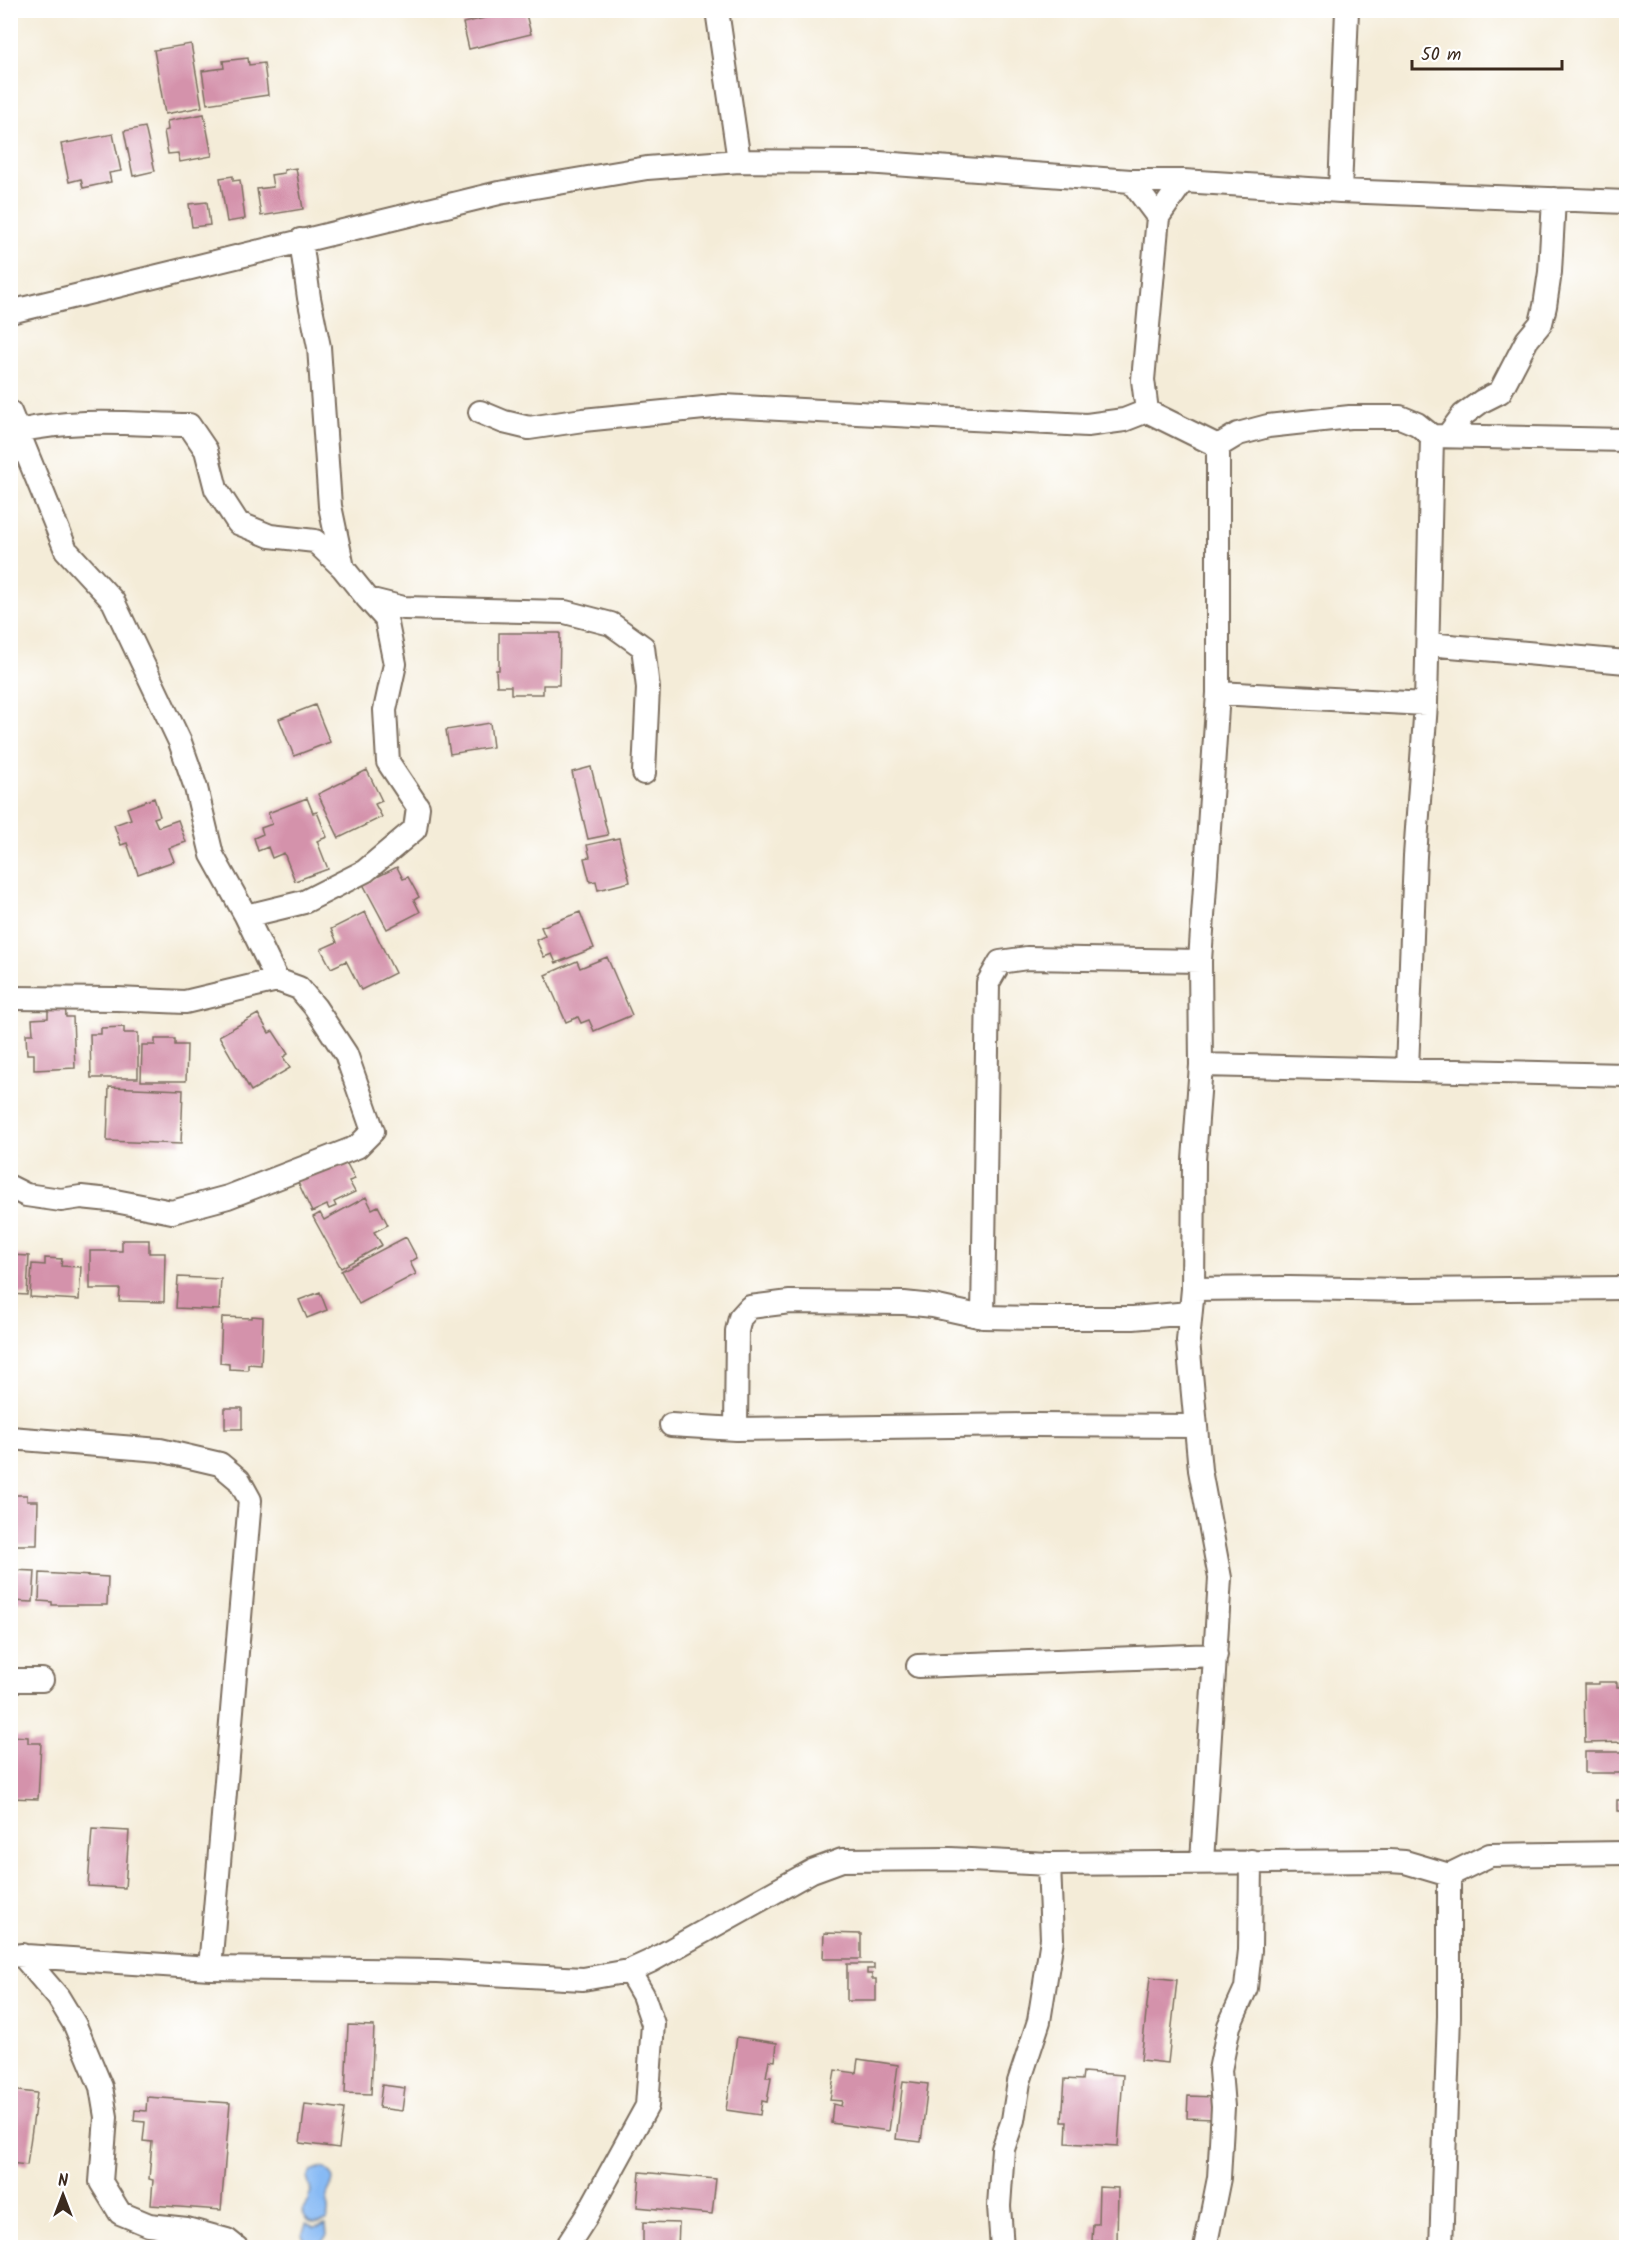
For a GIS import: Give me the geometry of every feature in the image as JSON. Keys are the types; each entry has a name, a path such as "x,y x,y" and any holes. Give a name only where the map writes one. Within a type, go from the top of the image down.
{"street":[{"path":"717,10 739,161"},
{"path":"1341,190 1347,10"},
{"path":"10,312 500,193 647,168 739,161 866,162 1131,181 1183,181 1626,202"},
{"path":"1131,181 1158,217"},
{"path":"1147,411 1143,380 1158,217 1183,181"},
{"path":"1407,1070 1415,856 1426,704 1440,436 1462,415 1500,392 1527,340 1541,323 1550,272 1554,199"},
{"path":"301,240 319,347 330,506 343,568"},
{"path":"480,412 504,422 529,428 583,420 724,406 1087,425 1124,420 1147,411 1218,446"},
{"path":"1218,446 1238,434 1268,426 1350,417 1400,417 1440,436 1626,440"},
{"path":"246,916 304,902 365,871 415,829 418,807 388,762 385,710 395,664 386,619 343,568 315,541 270,536 238,523 216,489 206,450 189,425 86,422 46,425 15,422 66,550 113,601 180,742 196,788 212,855 246,916 277,980"},
{"path":"1202,1862 1220,1578 1194,1426 1188,1341 1193,1289 1194,1160 1201,1065 1200,960 1218,693 1218,446"},
{"path":"368,599 404,608 565,612 611,624 643,647 648,688 644,773"},
{"path":"1428,644 1626,662"},
{"path":"1218,693 1426,704"},
{"path":"983,1317 988,983 1000,962 1027,957 1200,960"},
{"path":"10,998 185,1002 277,980 299,988 315,1007 346,1054 373,1131 357,1147 228,1197 172,1212 110,1200 81,1197 61,1200 26,1195 10,1187"},
{"path":"1201,1065 1626,1075"},
{"path":"1193,1289 1626,1288"},
{"path":"736,1429 737,1331 740,1318 750,1307 790,1302 904,1303 933,1305 983,1317 1103,1318 1189,1313"},
{"path":"671,1425 736,1429 1034,1425 1194,1426"},
{"path":"10,1438 160,1450 220,1464 239,1480 250,1500 210,1968"},
{"path":"918,1666 1216,1655"},
{"path":"10,1680 42,1680"},
{"path":"16,1955 210,1968 415,1971 583,1979 629,1971 812,1871 842,1860 950,1859 1049,1864 1389,1861 1449,1875 1490,1854 1626,1852"},
{"path":"1205,2247 1219,2178 1223,2107 1220,2070 1229,2026 1246,1988 1249,1960 1251,1862"},
{"path":"1002,2247 999,2206 1003,2149 1012,2120 1019,2082 1039,2021 1052,1939 1049,1864"},
{"path":"1441,2247 1449,2016 1449,1875"},
{"path":"16,1955 58,1998 75,2025 101,2087 106,2117 100,2182 120,2213 149,2225 187,2229 226,2240 237,2247"},
{"path":"566,2247 586,2217 647,2106 653,2024 643,1995 629,1971"}],"water":[{"path":"319,2168 326,2169 332,2174 333,2182 327,2196 326,2221 311,2223 302,2211 309,2201 311,2191 307,2178 311,2171"},
{"path":"306,2224 314,2228 326,2225 327,2235 320,2244 309,2243 305,2240 302,2235"}],"building":[{"path":"482,10 503,10 503,11 484,16"},
{"path":"525,10 531,34 469,49 463,23"},
{"path":"191,44 202,107 165,114 154,50"},
{"path":"248,58 249,65 264,63 268,95 207,104 202,71 224,68 223,61"},
{"path":"204,114 212,156 180,162 178,153 168,154 164,131 168,130 167,121"},
{"path":"145,127 155,171 133,176 124,131"},
{"path":"113,134 121,171 109,173 111,182 83,188 81,179 69,182 61,144"},
{"path":"296,168 303,209 261,216 257,189 273,187 271,175"},
{"path":"233,176 233,181 240,180 245,219 227,222 220,178"},
{"path":"207,202 210,225 192,227 189,204"},
{"path":"499,633 560,633 559,685 543,685 543,694 511,694 511,686 497,686"},
{"path":"315,705 330,742 294,756 279,719"},
{"path":"490,723 493,747 450,754 446,730"},
{"path":"591,767 608,835 588,839 572,772"},
{"path":"367,770 382,801 375,804 382,817 339,838 318,794"},
{"path":"154,798 160,816 154,818 158,827 178,820 186,842 169,848 174,861 138,874 127,843 121,845 114,825 131,819 127,808"},
{"path":"307,798 313,813 317,812 327,837 317,841 328,869 295,881 284,853 272,858 268,847 258,851 254,838 263,834 261,828 272,824 268,813"},
{"path":"619,838 630,882 598,890 596,881 590,882 584,858 590,857 587,845"},
{"path":"397,867 403,879 408,877 419,897 414,900 420,912 387,929 363,884"},
{"path":"365,912 395,973 361,990 346,961 331,968 321,949 337,942 331,929"},
{"path":"580,912 594,948 556,963 552,954 544,957 536,940 545,936 541,927"},
{"path":"607,957 632,1015 594,1031 589,1020 581,1023 578,1017 566,1022 545,975 577,961 580,968"},
{"path":"65,1003 66,1017 73,1017 75,1068 34,1070 34,1054 27,1054 26,1034 33,1034 32,1019 48,1018 48,1004"},
{"path":"258,1014 269,1033 273,1031 288,1054 283,1057 290,1068 251,1091 219,1036"},
{"path":"124,1027 124,1033 138,1033 138,1078 91,1078 90,1034 101,1034 101,1028"},
{"path":"155,1039 175,1039 175,1045 187,1045 186,1081 141,1081 142,1045 155,1045"},
{"path":"109,1087 183,1090 181,1144 107,1141"},
{"path":"346,1162 355,1179 349,1181 355,1192 334,1202 336,1206 329,1209 327,1205 312,1212 296,1178"},
{"path":"366,1197 372,1209 378,1206 388,1225 374,1232 382,1245 341,1268 313,1217 320,1213 324,1220"},
{"path":"406,1237 417,1258 410,1262 416,1274 359,1304 341,1271"},
{"path":"122,1240 149,1240 149,1253 165,1253 164,1302 119,1301 120,1289 90,1289 90,1251 122,1251"},
{"path":"10,1255 29,1256 27,1295 10,1294"},
{"path":"45,1258 62,1259 61,1266 81,1267 79,1300 30,1297 32,1264 45,1265"},
{"path":"178,1277 221,1279 219,1310 176,1308"},
{"path":"320,1292 327,1310 307,1318 299,1300"},
{"path":"252,1316 263,1317 261,1365 248,1364 248,1370 229,1369 229,1364 220,1363 222,1317 252,1318"},
{"path":"225,1408 242,1408 242,1429 225,1429"},
{"path":"10,1495 27,1495 27,1501 38,1501 37,1545 15,1545 15,1562 10,1562"},
{"path":"10,1570 35,1571 33,1602 10,1601"},
{"path":"40,1573 108,1577 107,1605 52,1605 52,1602 39,1601"},
{"path":"1598,1682 1617,1682 1617,1687 1620,1687 1620,1682 1626,1682 1626,1742 1585,1743 1584,1684 1598,1684"},
{"path":"10,1736 28,1737 28,1743 41,1743 38,1799 10,1798"},
{"path":"1585,1752 1626,1752 1626,1819 1623,1819 1623,1811 1617,1811 1617,1800 1623,1800 1623,1773 1585,1773"},
{"path":"92,1829 129,1831 125,1888 88,1886"},
{"path":"824,1933 861,1934 861,1959 823,1959"},
{"path":"847,1964 874,1964 874,1969 867,1969 867,1974 872,1974 872,1979 876,1979 876,2001 847,2001"},
{"path":"1150,1977 1177,1980 1168,2063 1141,2060"},
{"path":"348,2025 374,2026 371,2094 345,2093"},
{"path":"737,2037 777,2043 775,2061 769,2060 766,2077 771,2077 767,2102 762,2101 760,2115 726,2110"},
{"path":"858,2059 898,2065 889,2131 831,2123 833,2104 841,2106 842,2101 830,2100 835,2070 856,2073"},
{"path":"1083,2072 1123,2075 1118,2146 1066,2143 1067,2122 1062,2122 1065,2079 1082,2080"},
{"path":"903,2081 928,2084 921,2142 896,2139"},
{"path":"382,2085 405,2088 402,2111 379,2108"},
{"path":"10,2090 37,2093 27,2165 10,2163"},
{"path":"1188,2096 1215,2097 1214,2119 1187,2118"},
{"path":"147,2097 230,2103 221,2210 151,2205 153,2180 149,2179 152,2142 143,2141 145,2122 134,2121 135,2110 146,2111"},
{"path":"305,2104 344,2109 339,2148 300,2143"},
{"path":"640,2172 716,2179 712,2214 637,2207"},
{"path":"1099,2187 1118,2188 1117,2242 1092,2241 1093,2224 1098,2224"},
{"path":"643,2222 679,2223 678,2248 643,2248"},
{"path":"100,2243 127,2245 127,2248 100,2248"}]}
